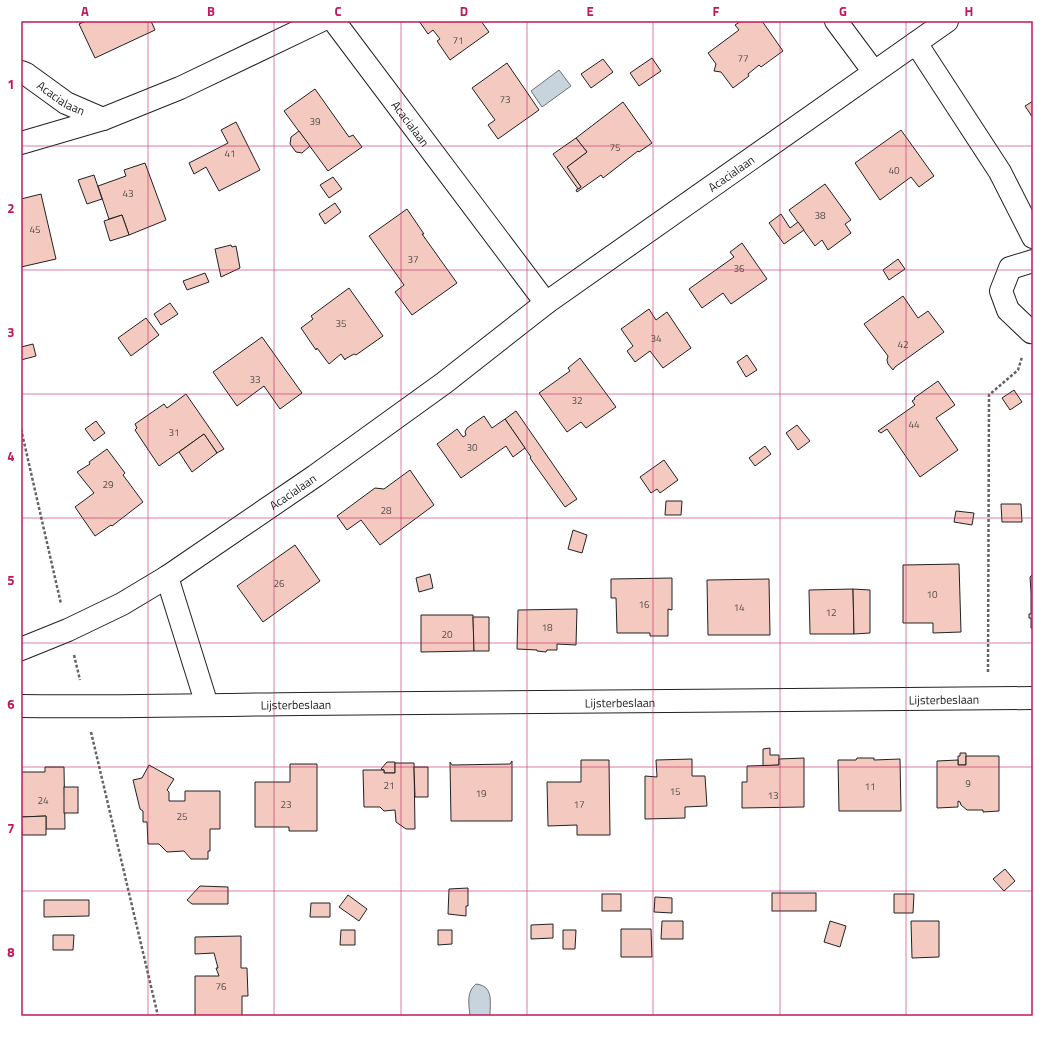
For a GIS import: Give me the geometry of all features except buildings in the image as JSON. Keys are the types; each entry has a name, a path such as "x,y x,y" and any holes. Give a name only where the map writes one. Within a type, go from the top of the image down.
{"street":[{"name":"Acacialaan","path":"21,143 103,119 180,88 320,21"},
{"name":"Acacialaan","path":"334,21 546,303"},
{"path":"836,21 874,72"},
{"name":"Acacialaan","path":"21,649 68,630 122,604 167,577 315,476 444,383 546,303 947,21"},
{"path":"916,43 1000,172 1033,237"},
{"name":"Acacialaan","path":"21,72 66,103 103,119"},
{"path":"1032,332 1008,310 1001,291 1010,268 1033,261"},
{"path":"167,577 207,705"},
{"name":"Lijsterbeslaan","path":"21,706 86,707 602,703 1033,698"}],"path":[{"path":"988,699 989,395 1018,370 1032,332"}],"shaded area":[{"path":"559,70 571,86 542,107 531,91"},
{"path":"476,984 482,985 488,991 490,996 490,1016 470,1016 469,995"}]}
